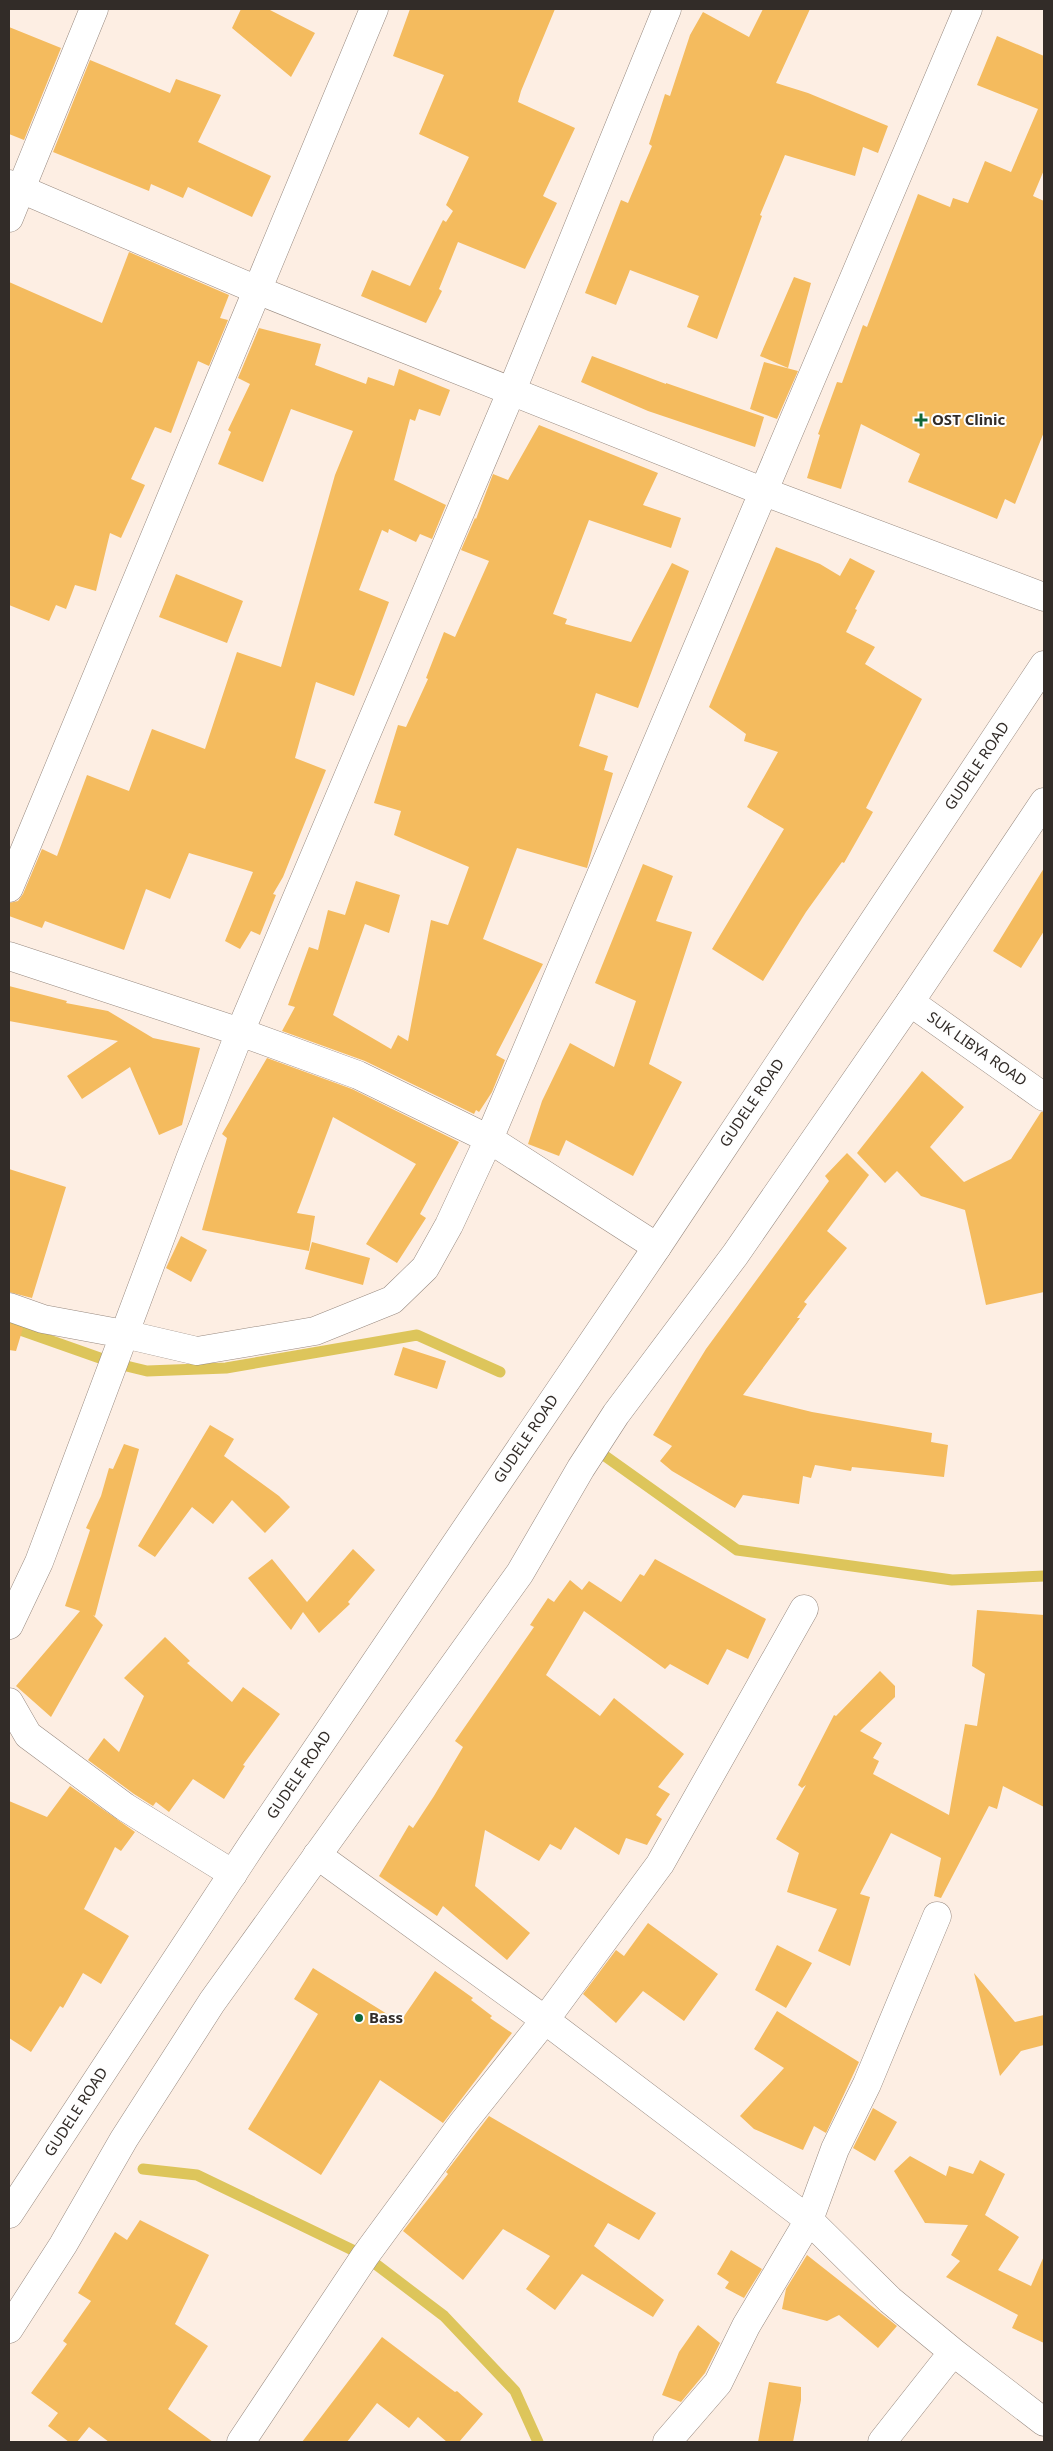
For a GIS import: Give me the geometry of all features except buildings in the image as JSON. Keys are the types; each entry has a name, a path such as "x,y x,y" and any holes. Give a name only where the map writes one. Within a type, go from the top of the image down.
{"main road":[{"path":"9,218 15,187 94,9"},
{"path":"9,888 374,9"},
{"path":"9,1625 39,1562 240,1032 512,390 667,9"},
{"path":"9,1307 43,1319 124,1334 197,1351 315,1331 392,1300 425,1268 449,1225 489,1139 762,491 968,9"},
{"path":"15,187 257,290 762,491 1044,597"},
{"name":"GUDELE ROAD","path":"9,2214 233,1874 657,1247 1044,665"},
{"path":"9,2329 64,2245 124,2140 212,2002 520,1573 552,1521 581,1468 616,1414 735,1256 910,1002 1044,802"},
{"path":"9,956 240,1032 358,1075 489,1139 657,1247"},
{"name":"SUK LIBYA ROAD","path":"910,1002 1044,1097"},
{"path":"241,2442 365,2256 462,2124 545,2020 660,1864 804,1609"},
{"path":"9,1702 28,1735 125,1807 233,1874"},
{"path":"317,1855 545,2020 809,2220 890,2300 953,2352 1044,2422"},
{"path":"667,2442 718,2383 746,2326 809,2220 835,2149 867,2084 937,1916"},
{"path":"882,2442 953,2352"}],"waterway":[{"path":"9,1326 114,1363 147,1371 226,1368 417,1335 500,1372"},
{"path":"598,1451 737,1550 952,1580 1044,1576"},
{"path":"143,2169 197,2175 365,2256 444,2316 515,2391 538,2442"}],"place":[{"name":"OST Clinic","path":"921,420"},
{"name":"Bass","path":"359,2018"}]}
